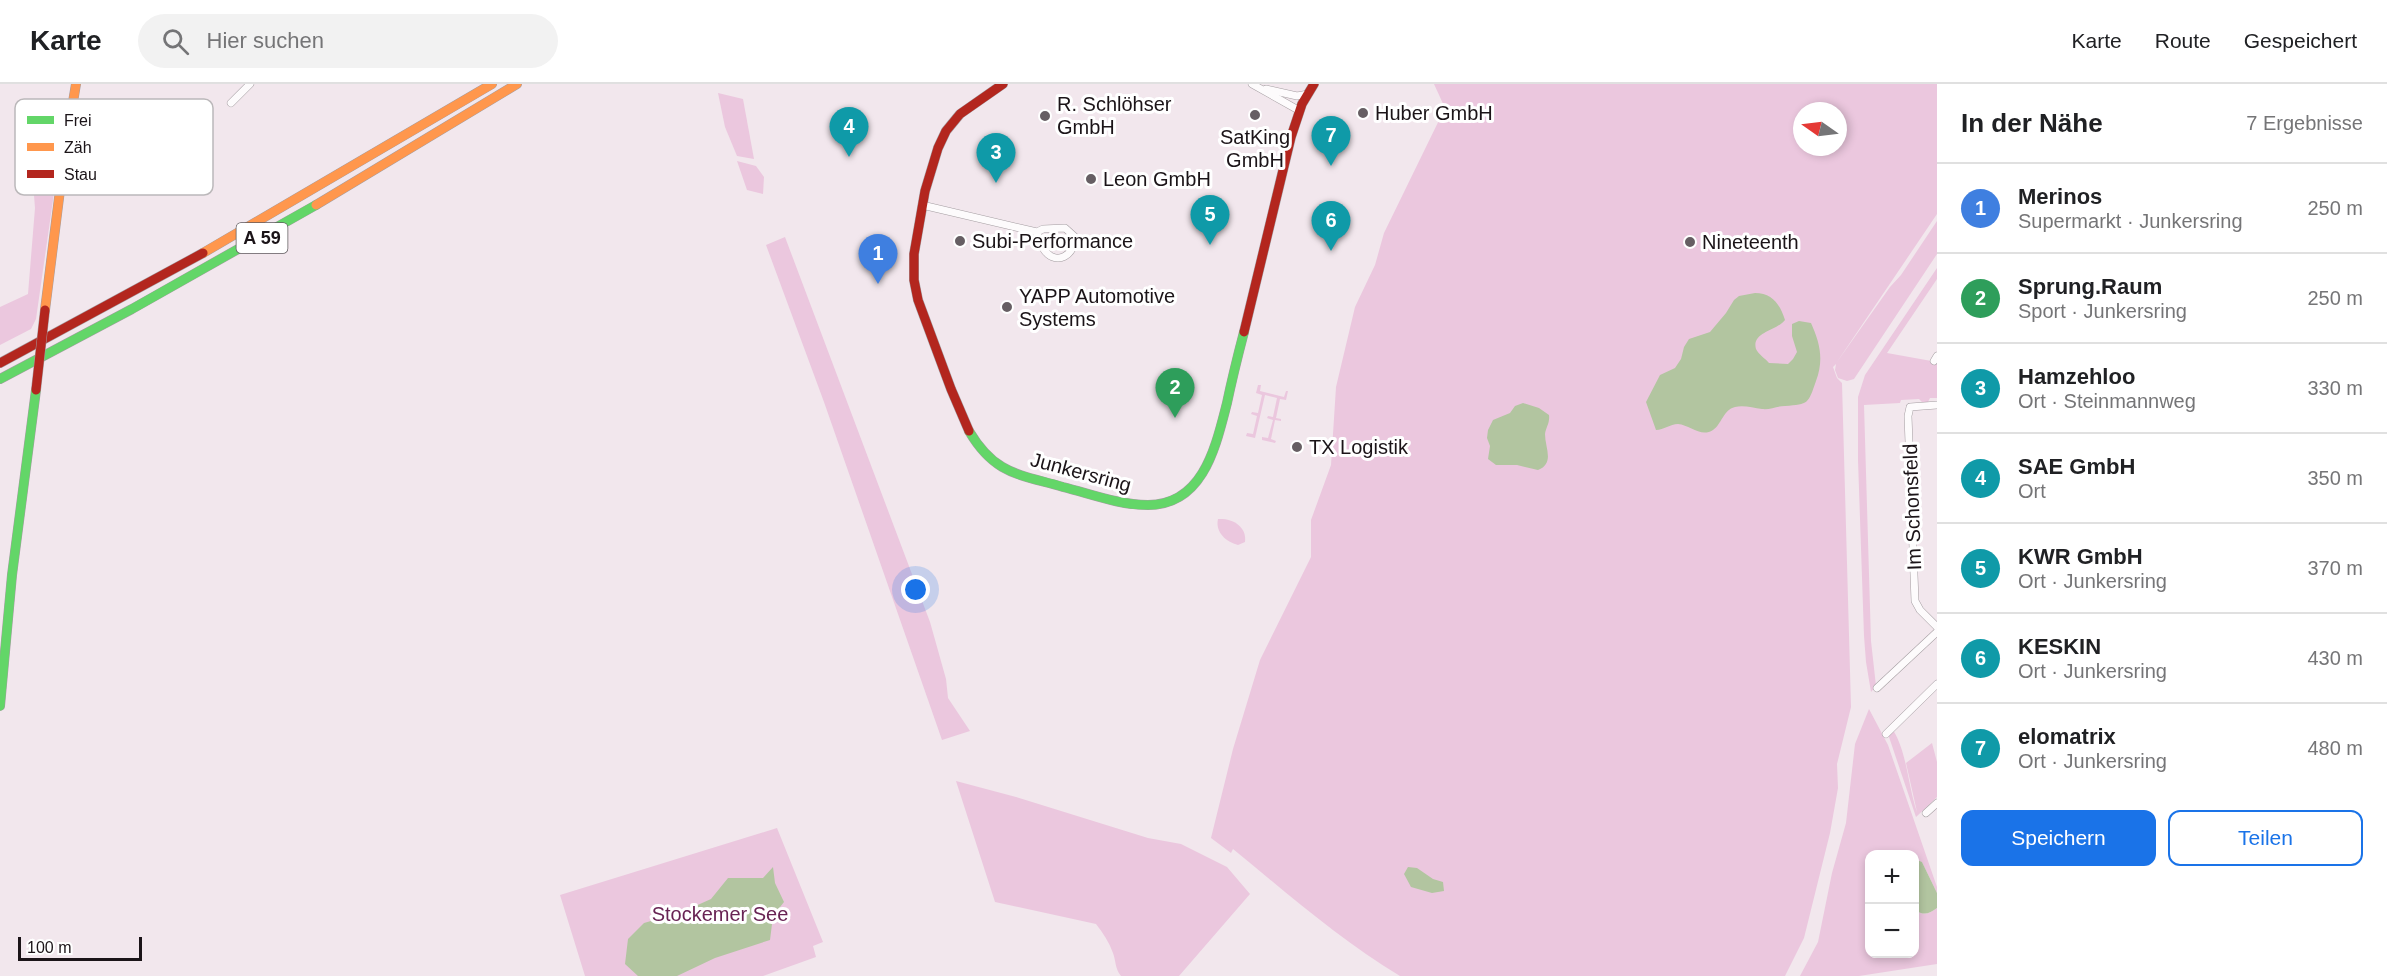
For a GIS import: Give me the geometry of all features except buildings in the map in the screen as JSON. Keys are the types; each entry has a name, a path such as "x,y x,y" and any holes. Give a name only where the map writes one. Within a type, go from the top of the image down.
{"main road":[{"path":"74,99 76,84"},
{"name":"A 59","path":"0,363 242,232 492,84"},
{"name":"A 59","path":"0,379 134,310 252,243 375,172 517,84"},
{"name":"Junkersring","path":"1004,84 966,110 950,126 937,150 922,205 913,270 915,291 972,437 988,459 1011,472 1088,494 1124,503 1158,505 1192,489 1204,473 1215,450 1286,157 1300,111 1314,84"},
{"path":"0,706 12,576 59,195"}],"street":[{"path":"231,103 249,84"},
{"path":"1252,84 1300,111"},
{"path":"1260,88 1297,96 1308,94"},
{"path":"922,205 1037,232 1043,229 1065,228 1075,237 1075,245 1068,255 1062,258 1055,257 1045,251 1037,232"},
{"name":"Im Schonsfeld","path":"1877,688 1937,629 1915,601 1908,416 1910,407 1937,405"},
{"path":"1886,734 1937,684"},
{"path":"1926,813 1937,803"}],"green space":[{"path":"1434,84 1937,84 1937,214 1837,362 1901,275 1937,221 1937,254 1854,379 1847,381 1838,378 1835,370 1836,364 1833,367 1837,378 1842,383 1851,707 1837,764 1838,788 1830,833 1804,938 1785,976 1400,976 1335,932 1233,849 1231,853 1211,838 1233,749 1260,660 1311,557 1311,520 1331,465 1336,387 1355,307 1375,265 1384,233 1445,108"},
{"path":"718,93 743,99 754,159 737,156 725,127"},
{"path":"737,161 756,166 764,177 763,194 747,190"},
{"path":"34,195 54,195 36,319 31,329 0,345 0,307 28,294 35,208"},
{"path":"785,237 930,622 946,679 948,698 970,731 942,740 824,402 766,245"},
{"path":"1937,268 1937,279 1887,353 1937,362 1937,398 1930,398 1928,402 1922,402 1919,399 1901,400 1900,403 1864,405 1871,641 1876,686 1871,692 1864,636 1858,397 1865,375"},
{"path":"1258,385 1261,385 1260,391 1284,397 1288,391 1286,400 1280,399 1276,418 1281,421 1275,420 1271,439 1276,441 1275,443 1262,440 1262,437 1268,438 1273,420 1267,418 1268,416 1273,417 1277,398 1265,395 1255,438 1246,436 1247,433 1253,434 1257,416 1251,414 1252,412 1258,413 1262,395 1256,393"},
{"path":"1218,519 1238,524 1244,532 1245,542 1238,545 1229,542 1218,528"},
{"path":"1869,709 1888,745 1937,887 1937,893 1922,862 1919,862 1919,850 1865,850 1865,958 1919,958 1919,912 1926,914 1937,908 1937,964 1859,976 1800,976 1818,942 1832,873 1846,823 1855,744"},
{"path":"1893,730 1901,748 1917,812 1906,763 1932,743 1937,762 1937,797 1916,817 1888,734"},
{"path":"956,781 1148,838 1181,844 1227,867 1250,894 1179,976 1121,976 1110,945 1096,924 995,902"},
{"name":"Stockemer See","path":"777,828 823,942 813,946 816,957 763,976 585,976 560,895"}],"shaded area":[{"path":"1755,293 1771,297 1781,309 1785,320 1757,339 1757,351 1769,363 1788,364 1797,352 1792,336 1792,324 1799,321 1811,323 1819,345 1820,366 1807,401 1768,409 1735,407 1728,411 1713,430 1704,433 1678,424 1656,430 1646,402 1660,375 1675,368 1689,339 1710,332 1734,300 1739,296"},
{"path":"1523,403 1539,408 1549,415 1545,434 1548,459 1538,470 1517,465 1496,465 1488,459 1490,446 1487,438 1488,430 1493,420 1510,413 1515,406"},
{"path":"1919,861 1922,862 1937,893 1937,908 1926,914 1919,912"},
{"name":"Stockemer See","path":"773,867 775,883 784,902 773,916 770,940 715,958 677,976 638,976 625,964 628,939 644,923 682,912 711,899 728,878 763,878"},
{"path":"1408,867 1417,868 1433,879 1443,882 1444,891 1432,893 1411,887 1404,874"}],"traffic: fast":[{"path":"0,379 132,309 316,205"},
{"path":"969,431 988,456 1009,471 1105,499 1148,505 1167,502 1182,495 1195,484 1212,454 1244,332"},
{"path":"0,706 12,575 36,390"}],"traffic: slow":[{"path":"74,99 76,84"},
{"path":"203,253 492,84"},
{"path":"316,205 517,84"},
{"path":"45,310 59,195"}],"traffic: jam":[{"path":"969,431 918,300 914,280 914,254 925,191 938,148 946,131 960,114 1003,84"},
{"path":"1244,332 1291,137 1302,104 1314,84"},
{"path":"0,363 203,253"},
{"path":"36,390 45,310"}],"place":[{"name":"Huber GmbH","path":"1363,113"},
{"name":"SatKing GmbH","path":"1255,115"},
{"name":"R. Schlöhser GmbH","path":"1045,116"},
{"name":"SAE GmbH","path":"849,157"},
{"name":"elomatrix","path":"1331,166"},
{"name":"Leon GmbH","path":"1091,179"},
{"name":"Hamzehloo","path":"996,183"},
{"name":"Subi-Performance","path":"960,241"},
{"name":"Nineteenth","path":"1690,242"},
{"name":"KWR GmbH","path":"1210,245"},
{"name":"KESKIN","path":"1331,251"},
{"name":"Merinos","path":"878,284"},
{"name":"YAPP Automotive Systems","path":"1007,307"},
{"name":"Sprung.Raum","path":"1175,418"},
{"name":"TX Logistik","path":"1297,447"}]}
